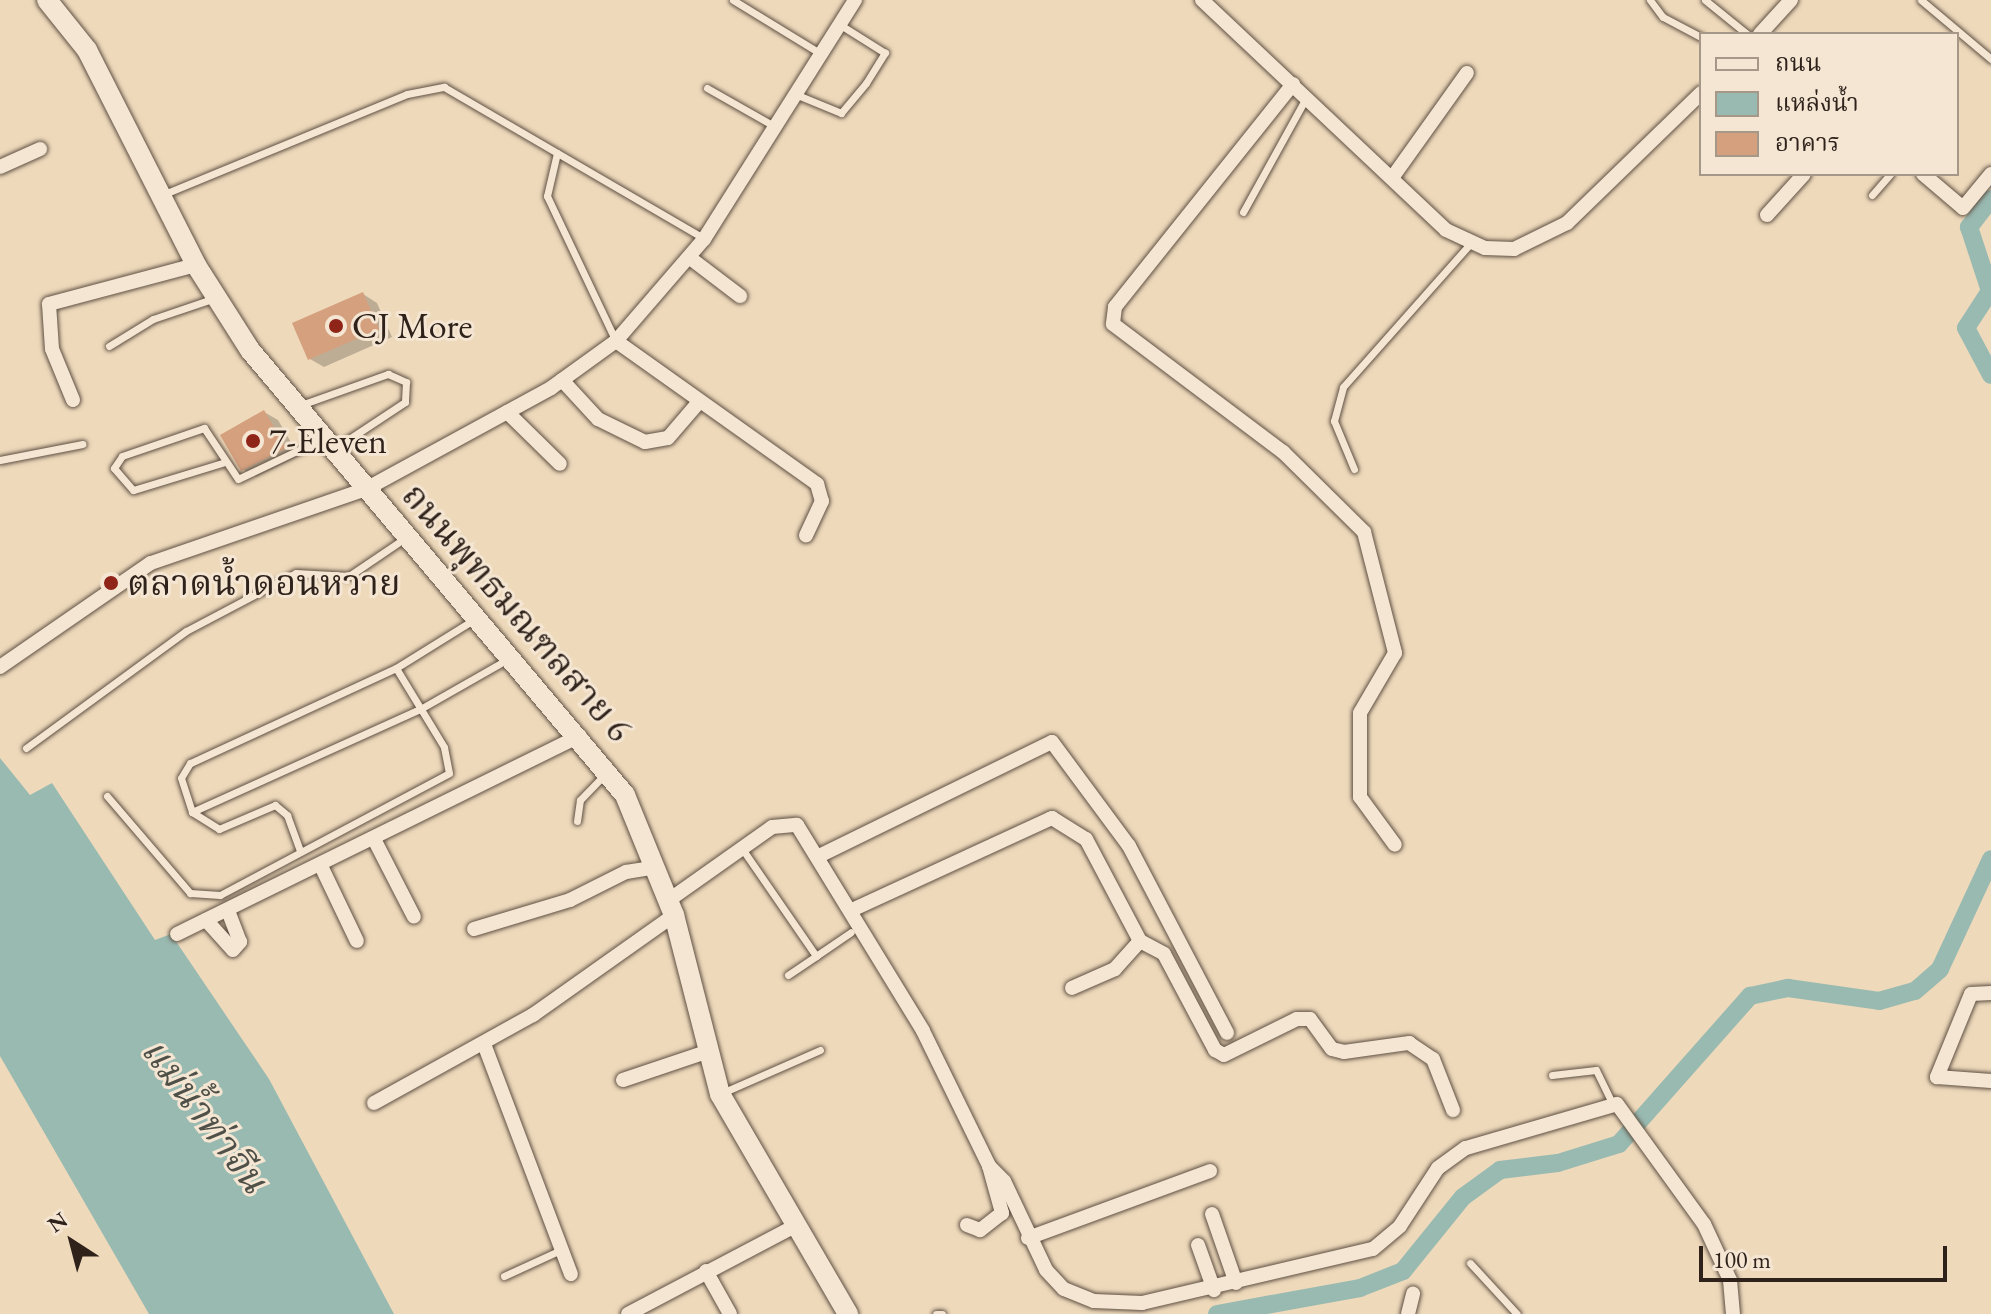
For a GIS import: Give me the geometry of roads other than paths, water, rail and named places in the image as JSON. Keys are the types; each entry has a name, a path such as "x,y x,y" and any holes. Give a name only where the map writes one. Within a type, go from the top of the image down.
{"main road":[{"name":"ถนนพุทธมณฑลสาย 6","path":"47,0 87,50 159,195 215,297 296,406 608,771 657,867 672,907 706,1052 720,1094 848,1314"}],"street":[{"path":"0,667 151,563 366,489 562,380 616,341 704,239 855,0"},
{"path":"1202,0 1392,178 1469,245 1514,249 1567,223 1699,95"},
{"path":"1765,32 1791,0"},
{"path":"1392,178 1467,73"},
{"path":"1293,84 1115,307 1113,324 1283,452 1364,532 1395,653 1360,713 1360,797 1395,845"},
{"path":"0,167 40,149"},
{"path":"1925,176 1963,208 1991,174"},
{"path":"1767,215 1802,176"},
{"path":"690,258 740,296"},
{"path":"73,400 52,349 49,304 196,265"},
{"path":"616,341 698,403 817,484 822,501 806,536"},
{"path":"562,380 598,419 645,442 668,438 698,403"},
{"path":"507,412 560,464"},
{"path":"177,934 375,841 580,736"},
{"path":"821,855 1052,742 1129,846 1227,1033"},
{"path":"854,909 1052,818 1086,839 1140,941 1164,954 1215,1050 1224,1055 1297,1019 1310,1019 1332,1049 1344,1052 1409,1043 1433,1059 1453,1110"},
{"path":"374,1103 484,1044 786,821 821,855 854,909 989,1166 1002,1213 980,1230 967,1225"},
{"path":"375,841 414,917"},
{"path":"321,866 357,941"},
{"path":"474,929 570,900 626,872 657,867"},
{"path":"206,920 233,950 240,942 228,910"},
{"path":"1072,988 1115,969 1140,941"},
{"path":"1991,993 1971,994 1937,1077 1991,1081"},
{"path":"484,1044 571,1274"},
{"path":"623,1080 706,1052"},
{"path":"989,1166 1004,1181 1028,1238 1064,1289 1094,1301 1142,1303 1214,1290 1373,1249 1400,1226 1438,1168 1466,1148 1613,1105 1628,1112 1721,1257 1733,1314"},
{"path":"1028,1238 1210,1171"},
{"path":"1212,1214 1236,1283"},
{"path":"628,1314 795,1226"},
{"path":"1198,1245 1214,1290"},
{"path":"706,1271 730,1314"},
{"path":"1408,1314 1413,1294"}],"lane":[{"path":"733,0 821,54"},
{"path":"1650,0 1663,17 1699,36"},
{"path":"1705,0 1745,32"},
{"path":"1921,0 1991,59"},
{"path":"795,94 841,113 866,83 885,53 839,24"},
{"path":"159,195 427,88 455,92 704,239"},
{"path":"707,88 775,126"},
{"path":"1243,212 1307,97"},
{"path":"557,153 547,196 616,341"},
{"path":"1872,195 1888,176"},
{"path":"1354,469 1334,421 1343,387 1469,245"},
{"path":"109,346 153,319 215,297"},
{"path":"222,463 133,490 114,468 122,456 204,428 229,475 247,478 328,444 405,402 406,382 388,374 296,406"},
{"path":"0,460 82,444"},
{"path":"26,748 186,631 296,573 349,576 407,536"},
{"path":"300,850 275,805 219,829 192,812 181,778 190,763 396,668 477,617"},
{"path":"192,812 422,708 511,657"},
{"path":"107,796 202,898 449,773 444,747 396,668"},
{"path":"577,821 580,800 608,771"},
{"path":"743,850 816,956"},
{"path":"788,975 851,932"},
{"path":"720,1094 820,1050"},
{"path":"1552,1075 1596,1070 1613,1105"},
{"path":"504,1276 563,1249"},
{"path":"1470,1263 1517,1314"},
{"path":"936,1314 942,1314"}],"water":[{"name":"แม่น้ำท่าจีน","path":"0,758 30,795 52,783 155,940 171,934 269,1079 394,1314 149,1314 0,1056"}],"waterway":[{"path":"1991,199 1969,227 1990,291 1966,328 1991,375"},
{"path":"1217,1314 1360,1288 1403,1271 1463,1197 1500,1170 1558,1163 1619,1144 1750,996 1788,988 1879,1001 1915,991 1940,969 1991,859"}],"place":[{"name":"CJ More","path":"336,326"},
{"name":"7-Eleven","path":"253,441"},
{"name":"ตลาดน้ำดอนหวาย","path":"111,583"}]}
